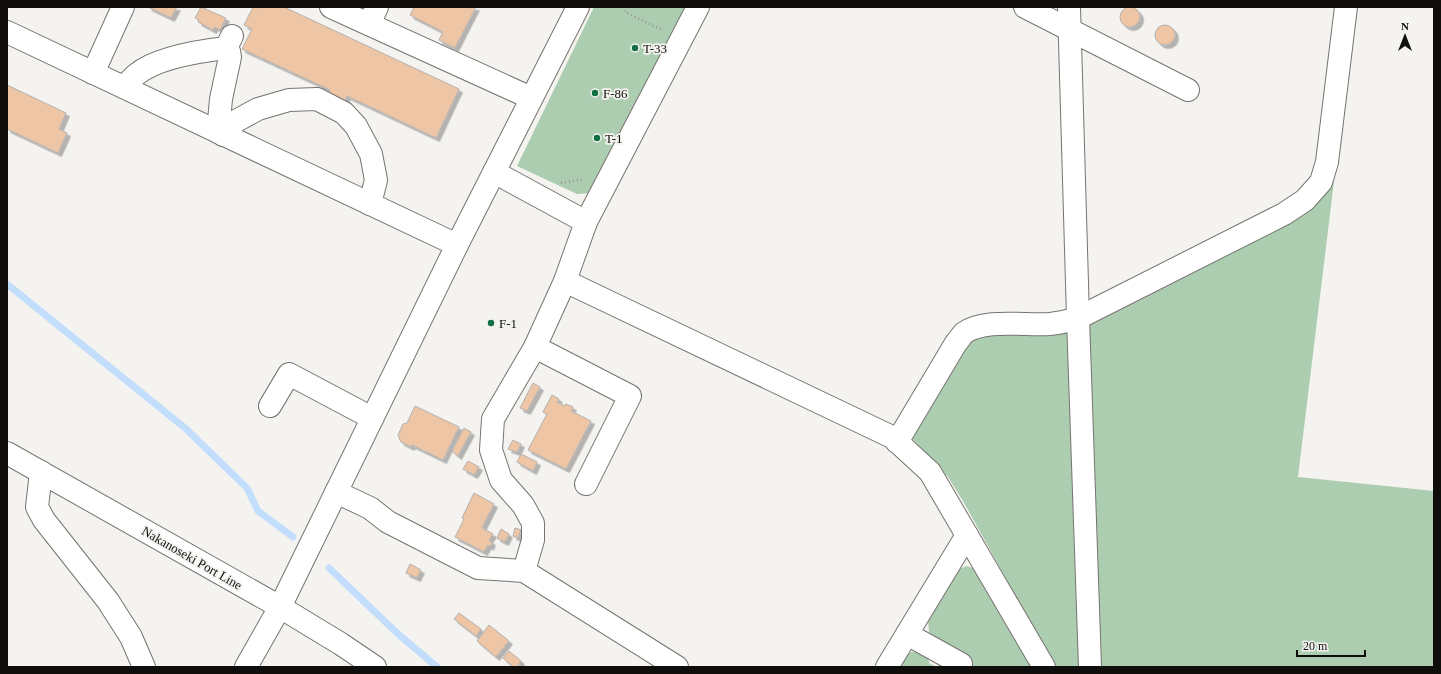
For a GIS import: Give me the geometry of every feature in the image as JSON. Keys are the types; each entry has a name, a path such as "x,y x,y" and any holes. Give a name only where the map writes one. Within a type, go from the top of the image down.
{"main road":[{"path":"93,73 123,7"},
{"path":"331,7 373,16 531,98"},
{"path":"246,667 280,607 457,245 578,7"},
{"path":"524,571 533,540 533,523 523,505 501,480 491,450 493,419 535,347 565,281 586,222 698,7"},
{"path":"1025,7 1188,90"},
{"path":"1069,7 1090,667"},
{"path":"897,442 956,343 964,334 978,327 992,324 1051,324 1067,322 1078,318 1284,214 1305,200 1321,182 1327,162 1346,7"},
{"path":"7,32 457,245"},
{"path":"124,87 136,74 147,68 229,42 230,57 221,99 221,133"},
{"path":"221,133 236,121 258,110 289,100 317,99 344,113 356,126 371,154 376,180 370,204"},
{"path":"494,172 586,222"},
{"path":"565,281 892,437 930,472 1044,667"},
{"path":"535,347 630,396 586,484"},
{"path":"280,398 289,374 372,418"},
{"name":"Nakanoseki Port Line","path":"7,453 280,607 341,644 375,667"},
{"path":"41,472 38,507 44,520 108,601 131,637 144,667"},
{"path":"336,492 370,508 395,526 478,568 524,571 677,667"},
{"path":"887,667 967,535"},
{"path":"907,634 961,664"}],"path":[{"path":"627,7 625,12 665,32"},
{"path":"555,184 584,178"}],"green space":[{"path":"594,7 693,7 591,193 577,194 517,166"},
{"path":"1336,165 1298,477 1434,491 1434,667 1098,667 1084,325 1203,265"},
{"path":"1075,325 1087,667 1055,667 963,501 948,477 909,435 963,347 975,336"},
{"path":"967,566 975,569 1033,667 963,667 929,632 928,621 930,615 956,570"},
{"path":"911,652 920,652 928,657 929,663 936,667 898,667 902,659"}],"building":[{"path":"148,7 177,7 171,18"},
{"path":"201,7 226,18 220,30 215,27 213,30 198,22 199,20 195,18"},
{"path":"253,7 284,7 459,89 436,138 347,96 338,115 321,108 330,90 242,49 252,29 244,25"},
{"path":"414,7 476,7 455,48 439,40 443,32 410,15"},
{"path":"1126,7 1134,7 1140,13 1140,21 1134,27 1126,27 1120,21 1120,13"},
{"path":"1161,25 1169,25 1175,31 1175,39 1169,45 1161,45 1155,39 1155,31"},
{"path":"7,85 66,113 59,129 67,133 58,153 7,129"},
{"path":"533,383 540,387 527,411 520,408"},
{"path":"552,395 559,399 557,402 565,406 566,404 573,407 571,411 591,421 566,469 528,450 547,414 543,412"},
{"path":"415,406 459,427 443,460 412,445 411,447 401,442 398,435 403,424 407,423"},
{"path":"464,428 471,432 458,456 452,451"},
{"path":"513,440 521,444 517,452 508,449"},
{"path":"521,454 537,462 533,471 517,462"},
{"path":"468,461 479,467 474,475 463,469"},
{"path":"474,493 494,504 482,528 493,534 489,540 492,542 490,547 488,545 484,552 455,537"},
{"path":"515,528 521,530 518,538 513,536"},
{"path":"501,529 509,534 505,542 497,538"},
{"path":"410,564 421,570 417,578 406,573"},
{"path":"459,613 481,629 476,636 454,619"},
{"path":"489,625 509,641 496,657 477,641"},
{"path":"509,651 521,661 517,667 513,667 503,658"}],"waterway":[{"path":"7,284 185,428 247,488 258,511 293,537"},
{"path":"329,568 397,633 437,667"}],"place":[{"name":"T-33","path":"635,48"},
{"name":"F-86","path":"595,93"},
{"name":"T-1","path":"597,138"},
{"name":"F-1","path":"491,323"}]}
